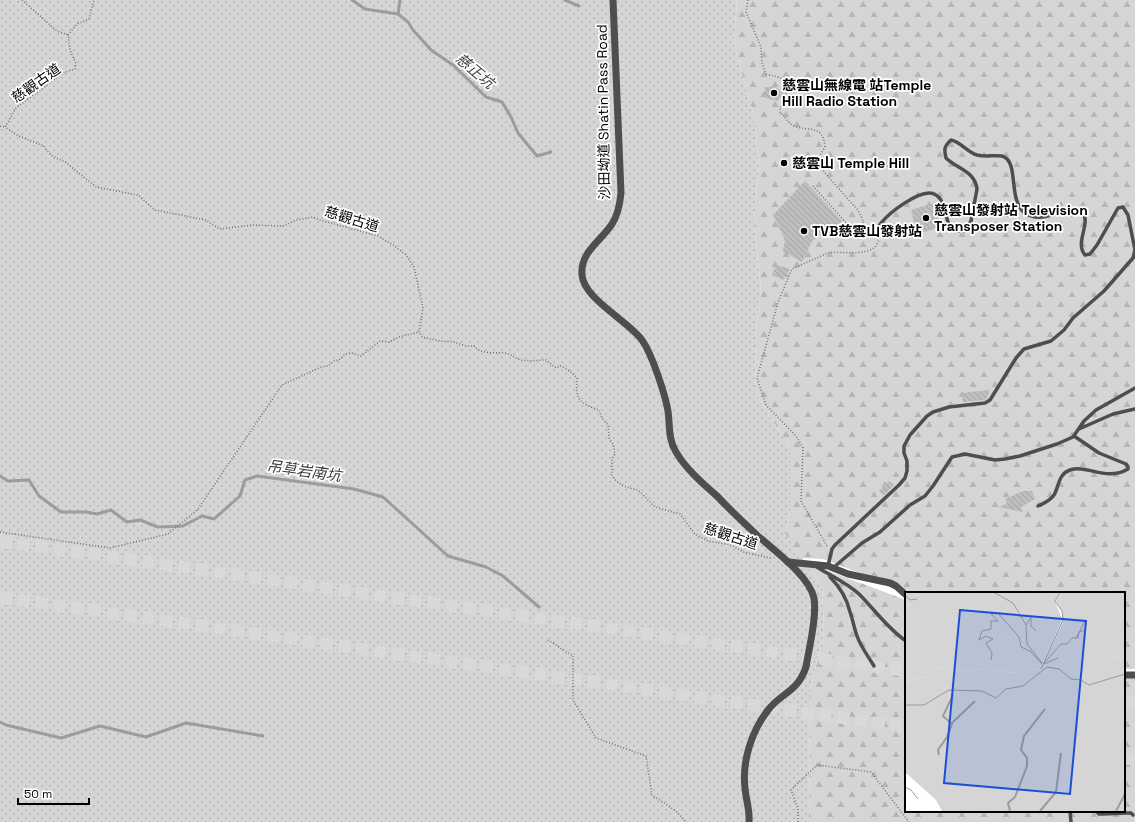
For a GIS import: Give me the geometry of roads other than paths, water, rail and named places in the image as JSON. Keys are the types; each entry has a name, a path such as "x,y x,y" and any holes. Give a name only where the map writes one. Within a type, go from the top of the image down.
{"street":[{"name":"沙田坳道 Shatin Pass Road","path":"613,0 621,193 614,221 583,260 582,271 584,282 593,296 633,330 642,339 647,347 665,397 670,438 678,455 700,481 788,562 802,577 812,591 814,598 815,610 806,667 803,675 793,689 768,710 752,739 745,758 744,776 749,822"},
{"path":"788,562 813,564 848,574 890,583 905,594"}],"lane":[{"path":"827,233 866,236 875,233 882,222 902,205 921,195 930,193 938,196 941,200 950,228 955,232 964,232 971,221 977,189 971,176 961,167 946,158 944,151 946,145 951,140 955,141 970,152 978,155 1002,156 1007,159 1012,167 1015,199 1025,213 1037,217 1043,217 1075,209 1082,210 1086,221 1081,242 1082,251 1085,255 1090,254 1118,208 1123,207 1128,215 1135,250 1133,258 1124,269 1104,291 1073,318 1064,330 1050,340 1024,349 1016,358 988,402 945,408 933,412 927,416 910,436 904,446 907,466 905,478 832,549 830,553 829,569 846,599 856,634 862,647 874,666"},
{"path":"829,569 862,543 880,532 910,505 924,496 933,486 952,457 965,454 995,460 1016,457 1057,444 1074,436 1084,421 1096,410 1135,388"},
{"path":"1078,430 1113,414 1135,409"},
{"path":"1038,506 1053,497 1063,474 1068,470 1078,469 1112,474 1128,469 1126,464 1099,452 1074,436"},
{"path":"829,569 841,582 858,593 895,632 905,640"},
{"path":"1070,812 1071,822"},
{"path":"1097,812 1099,814 1131,813 1133,815"}],"waterway":[{"path":"352,0 365,9 398,14 400,0"},
{"path":"565,0 579,6"},
{"name":"慈正坑","path":"398,14 408,22 413,30 431,50 453,65 486,97 502,102 518,133 537,156 551,152"},
{"name":"吊草岩南坑","path":"0,476 8,481 29,480 39,496 61,512 86,512 97,514 111,510 127,522 140,520 158,527 183,526 202,516 214,519 240,496 245,480 257,476 354,489 383,497 448,556 486,567 503,576 539,607"},
{"path":"0,722 6,725 61,738 100,726 146,737 186,723 263,736"}],"tunnel":[{"path":"0,541 905,671"},
{"path":"0,597 905,727"},
{"path":"1125,702 1135,703"},
{"path":"1125,758 1135,760"}],"place":[{"name":"慈雲山無線電 站Temple Hill Radio Station","path":"774,93"},
{"name":"慈雲山 Temple Hill","path":"784,163"},
{"name":"慈雲山發射站 Television Transposer Station","path":"926,218"},
{"name":"TVB慈雲山發射站","path":"804,231"}]}
